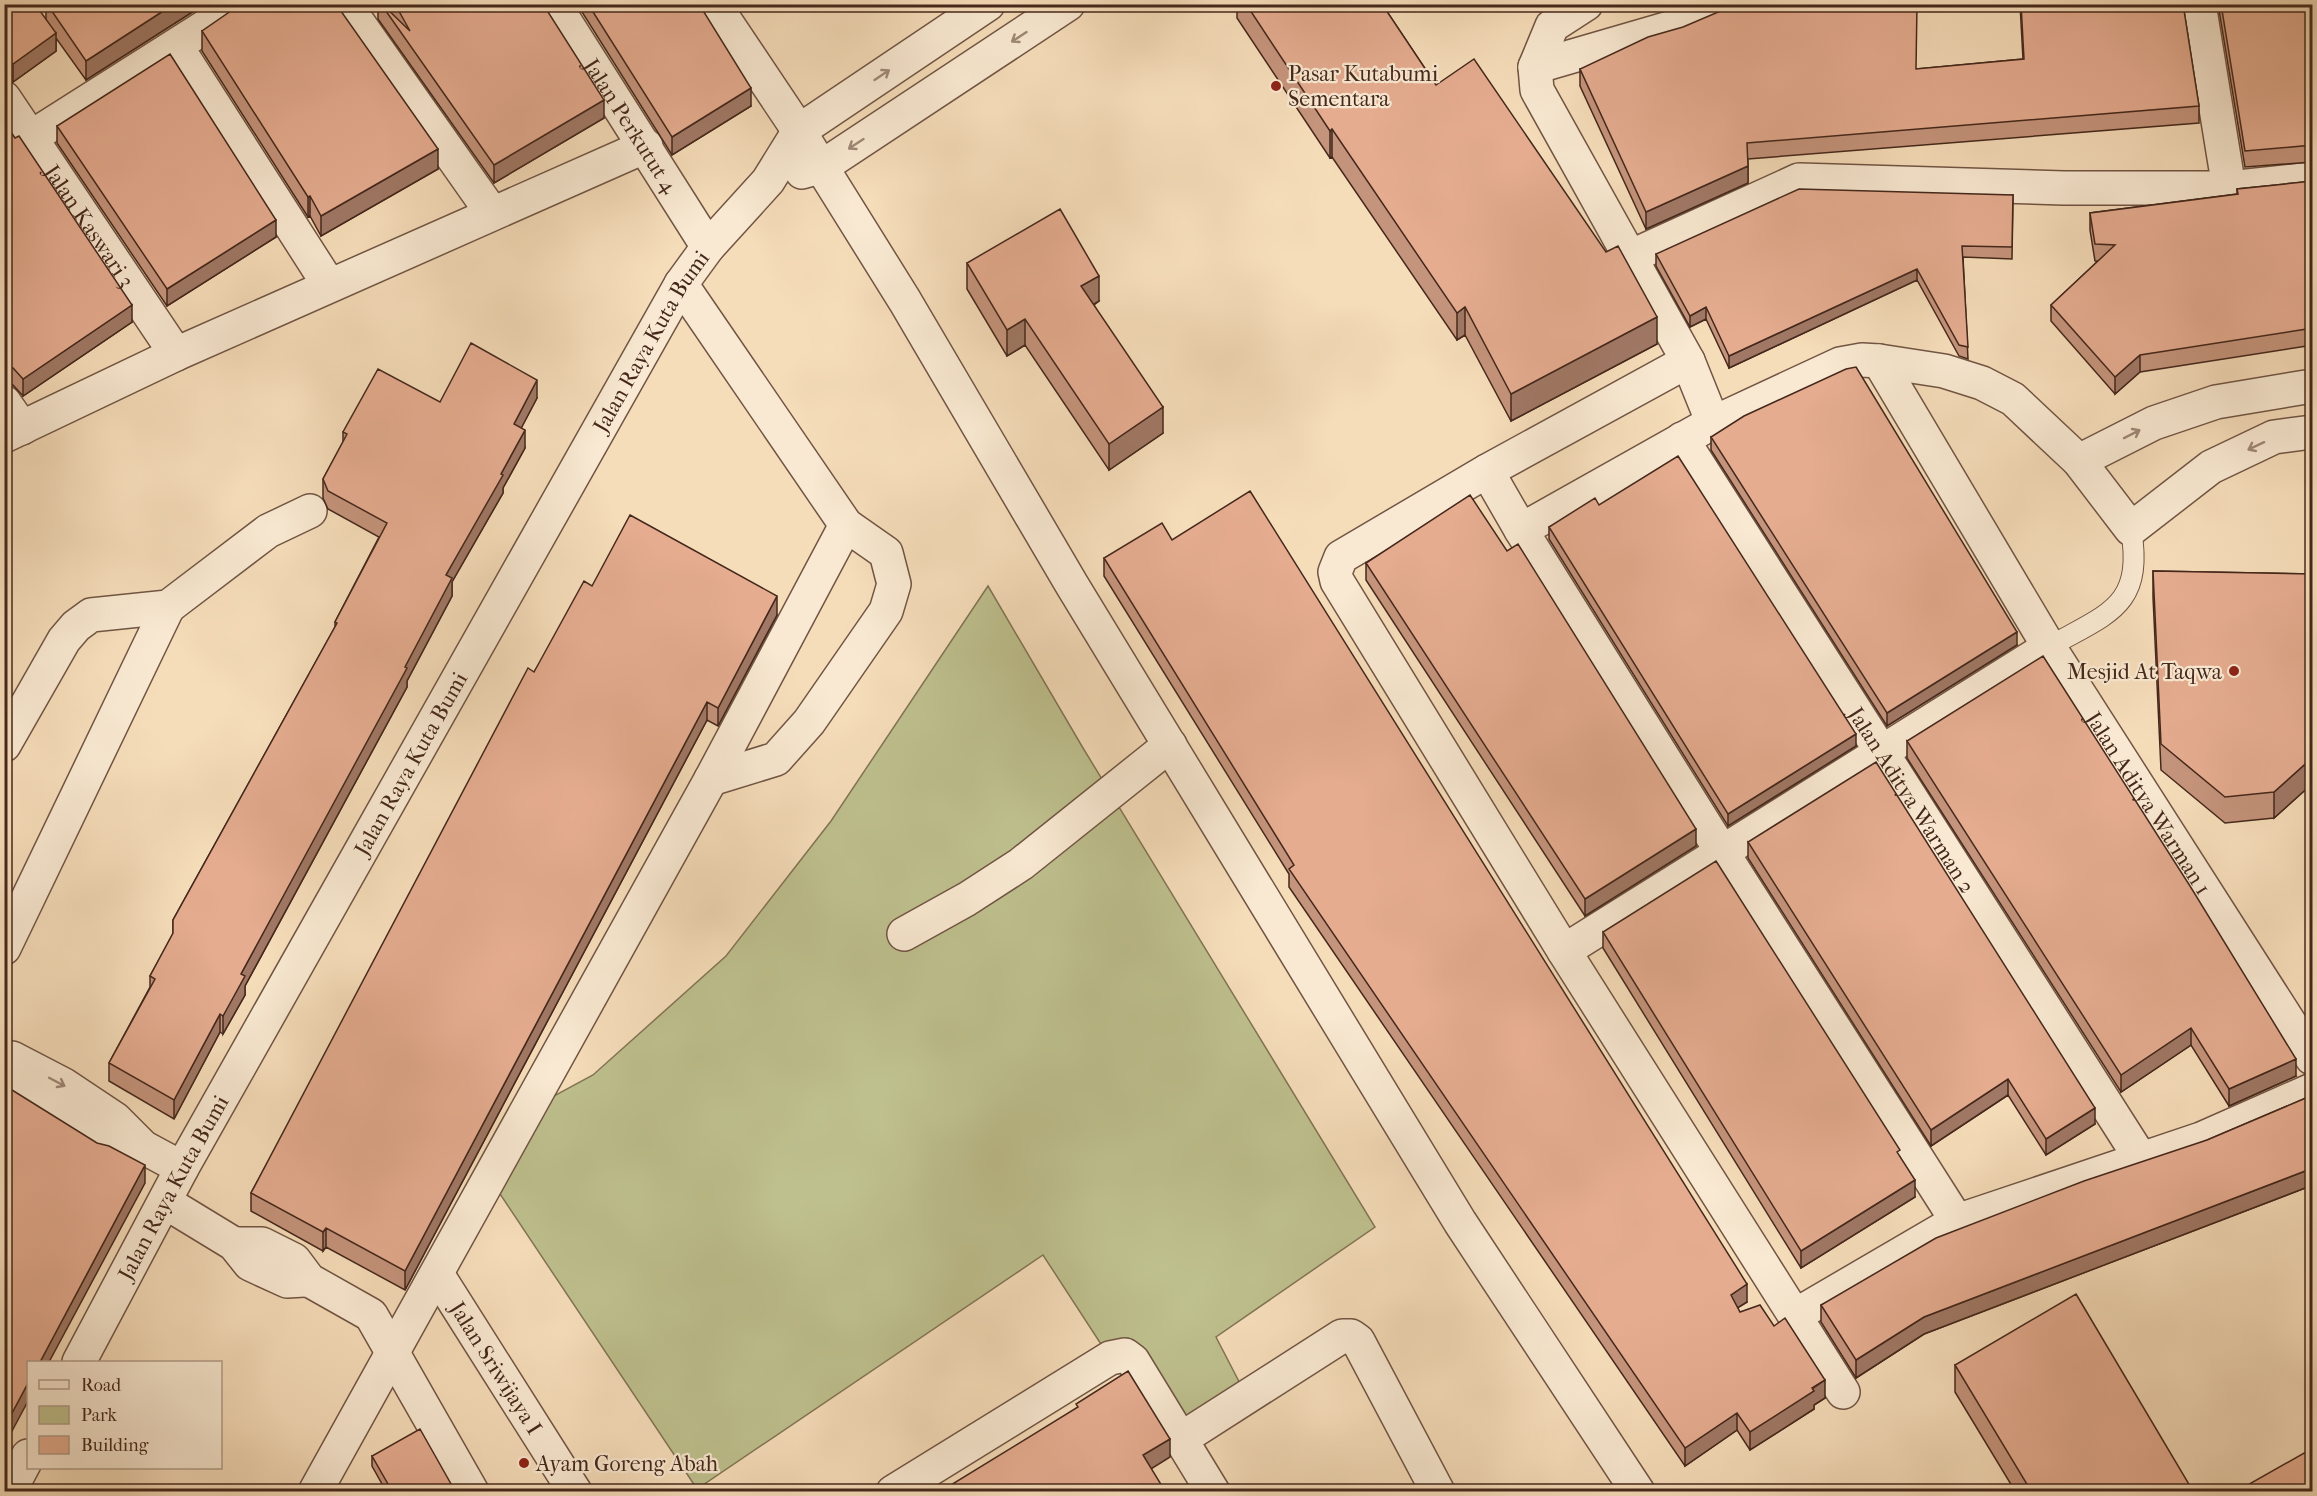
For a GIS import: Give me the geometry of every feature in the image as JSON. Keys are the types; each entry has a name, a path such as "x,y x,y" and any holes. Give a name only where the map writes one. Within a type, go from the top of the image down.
{"street":[{"path":"30,138 241,4"},
{"path":"345,4 492,213"},
{"name":"Jalan Perkutut 4","path":"554,4 708,247"},
{"path":"714,4 823,166 1170,745 1460,1222 1638,1491"},
{"path":"799,131 988,4"},
{"path":"768,181 823,166 1068,4"},
{"path":"1586,4 1552,26 1535,67 1537,90 1688,361 1713,423"},
{"path":"1535,67 1676,26 1730,4"},
{"path":"2199,4 2229,188"},
{"path":"176,46 330,285"},
{"name":"Jalan Kaswari 3","path":"4,98 176,354"},
{"name":"Jalan Raya Kuta Bumi","path":"80,1361 182,1168 681,284 708,247 768,181 799,131"},
{"path":"10,422 176,354 646,146"},
{"path":"1630,257 1786,184 1808,179 2064,188 2229,188 2313,179"},
{"path":"681,284 846,525 886,553 894,584 885,611 809,722 776,759 711,779"},
{"path":"1521,530 1713,423 1840,364 1862,360 1944,371 1982,383 2013,399 2079,461 2131,529 2211,467 2274,437 2313,432"},
{"path":"1688,361 1487,471 1341,557 1335,572 1337,581 1564,951 1844,1392"},
{"name":"Jalan Aditya Warman 1","path":"1879,361 2049,646 2313,1058"},
{"path":"2079,461 2154,423 2216,402 2313,386"},
{"name":"Jalan Aditya Warman 2","path":"1682,439 2141,1159"},
{"path":"1487,471 1521,530 1722,852 1957,1221"},
{"path":"4,948 168,608 260,537 310,511"},
{"path":"315,1491 711,779 846,525"},
{"path":"4,745 63,640 76,626 91,615 168,608"},
{"path":"1564,951 2049,646"},
{"path":"904,934 967,899 1021,864 1170,745"},
{"path":"4,1059 12,1058 64,1085 115,1119 143,1147 182,1168"},
{"path":"4,1080 107,1144 143,1147"},
{"path":"1796,1315 1957,1221 2247,1121 2313,1090"},
{"path":"165,1202 234,1244 262,1244 294,1260 309,1280 371,1315 472,1491"},
{"name":"Jalan Sriwijaya I","path":"436,1274 575,1491"},
{"path":"1181,1439 1248,1399 1342,1336 1351,1335 1358,1341 1438,1491"},
{"path":"893,1491 1110,1358 1125,1355 1133,1361 1213,1491"},
{"path":"9,1491 27,1458"}],"lane":[{"path":"2049,646 2114,609 2130,586 2136,558 2131,529"}],"green space":[{"path":"988,586 1083,748 1375,1227 1216,1337 1248,1399 1181,1439 1110,1358 1043,1255 697,1489 490,1179 528,1110 593,1075 726,956 831,821"}],"building":[{"path":"4,4 35,4 56,33 13,64 4,62"},
{"path":"47,4 174,4 86,61"},
{"path":"241,4 336,4 438,149 321,216 202,31"},
{"path":"381,4 410,31 395,4 543,4 604,100 494,165"},
{"path":"588,4 699,4 751,88 672,137"},
{"path":"1246,4 1382,4 1436,85 1474,59 1606,252 1618,246 1657,317 1511,394 1465,307 1457,313 1332,129 1330,131"},
{"path":"1737,4 1917,4 1916,69 2024,59 2021,4 2183,4 2199,106 1747,143 1748,166 1646,212 1580,69 1648,37 1683,27"},
{"path":"2221,4 2313,4 2313,145 2245,151"},
{"path":"170,54 276,220 167,289 57,126"},
{"path":"4,122 15,138 19,136 132,305 23,379 13,368 4,366"},
{"path":"2313,181 2313,328 2140,355 2115,377 2051,305 2115,245 2095,244 2090,213 2238,194 2237,189"},
{"path":"1799,189 2013,195 2012,247 1962,246 1968,347 1959,345 1917,269 1729,356 1706,307 1690,316 1656,254"},
{"path":"1060,209 1099,276 1081,286 1163,407 1109,444 1025,319 1007,330 967,263"},
{"path":"471,343 537,380 514,424 525,430 501,474 503,475 446,575 452,578 405,667 407,668 241,974 245,976 223,1016 220,1014 174,1100 109,1063 155,979 150,976 173,933 173,920 337,623 335,622 387,523 328,491 323,479 347,434 343,432 378,369 440,402"},
{"path":"1856,367 2017,632 1887,713 1711,437 1744,416 1846,369"},
{"path":"1678,456 1856,734 1728,814 1549,527 1595,498 1599,505"},
{"path":"1250,491 1747,1284 1731,1295 1740,1312 1760,1305 1774,1326 1785,1318 1825,1380 1812,1388 1814,1391 1750,1432 1737,1413 1685,1448 1289,869 1294,865 1104,558 1162,523 1172,540"},
{"path":"1470,495 1507,551 1518,544 1696,829 1585,899 1366,563"},
{"path":"630,515 777,596 718,708 707,702 405,1271 326,1228 323,1232 251,1193 528,668 534,672 584,581 592,586"},
{"name":"Mesjid At Taqwa","path":"2153,571 2313,574 2313,757 2274,792 2225,797 2161,744"},
{"path":"2043,656 2190,886 2296,1059 2229,1089 2191,1028 2121,1075 1907,741"},
{"path":"1876,762 2095,1108 2046,1139 2008,1079 1931,1130 1748,842"},
{"path":"1716,861 1900,1150 1897,1152 1915,1180 1801,1251 1603,932"},
{"path":"4,1085 97,1143 109,1146 145,1165 41,1361 27,1361 27,1385 4,1428"},
{"path":"2313,1095 2313,1168 1924,1317 1856,1360 1821,1305 1936,1238 2084,1181 2207,1140"},
{"path":"2076,1294 2193,1491 2031,1491 1955,1365"},
{"path":"1128,1371 1170,1439 1143,1455 1165,1491 941,1491 1078,1407 1076,1404"},
{"path":"420,1429 455,1491 392,1491 372,1456"},
{"path":"2313,1448 2313,1491 2237,1491"}],"place":[{"name":"Pasar Kutabumi Sementara","path":"1276,86"},
{"name":"Mesjid At Taqwa","path":"2234,671"},
{"name":"Ayam Goreng Abah","path":"524,1463"}]}
